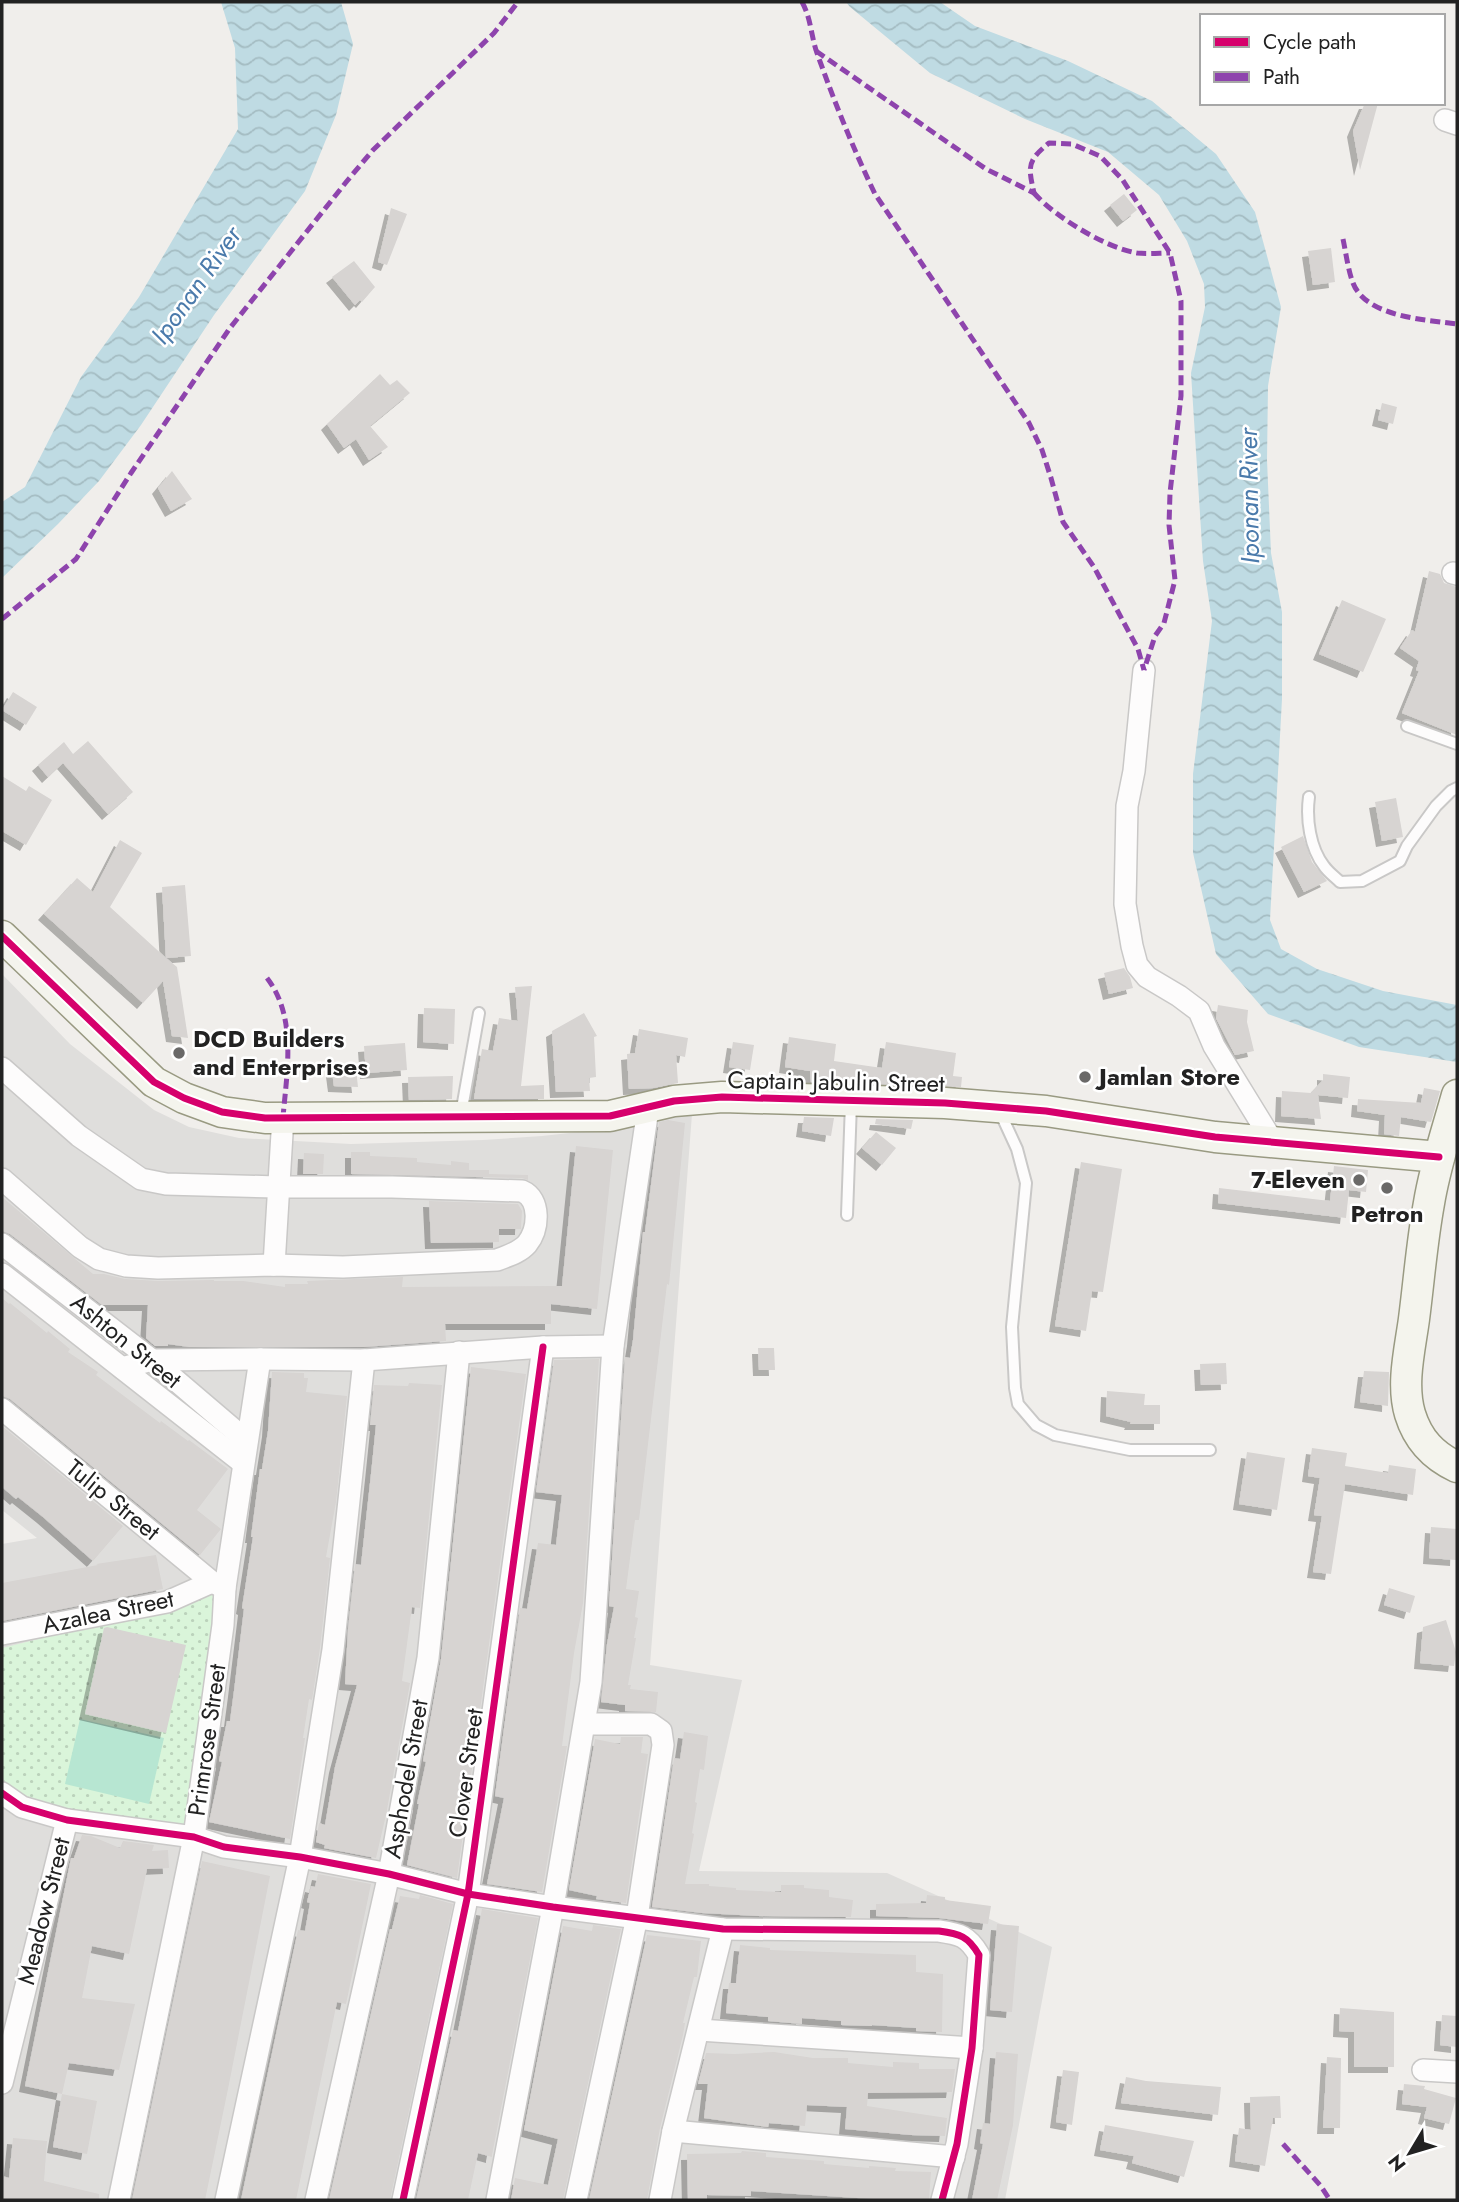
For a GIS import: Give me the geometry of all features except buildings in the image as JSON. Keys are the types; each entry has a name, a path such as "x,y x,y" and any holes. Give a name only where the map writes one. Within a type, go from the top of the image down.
{"street":[{"path":"1144,670 1134,771 1127,806 1125,904 1132,946 1138,965 1147,977 1179,996 1199,1012 1214,1046 1273,1142"},
{"name":"Captain Jabulin Street","path":"2,936 154,1082 184,1098 222,1112 265,1118 610,1116 674,1101 722,1097 945,1103 1046,1111 1215,1137 1439,1157"},
{"path":"2,1068 79,1136 141,1179 166,1184 392,1186 522,1191 530,1194 536,1203 535,1223 527,1243 515,1253 497,1260 343,1267 126,1266 99,1259 80,1247 2,1179"},
{"path":"497,2200 553,1907 591,1682 613,1346 648,1109"},
{"path":"1454,1115 1439,1157 1429,1203 1406,1380 1409,1412 1417,1432 1428,1449 1457,1468"},
{"path":"274,1265 283,1116"},
{"name":"Ashton Street","path":"2,1244 152,1360 247,1441"},
{"name":"Ashton Street","path":"2,1274 243,1463"},
{"path":"122,1368 152,1360 364,1360 543,1347 613,1346"},
{"name":"Clover Street","path":"403,2200 468,1894 543,1347"},
{"name":"Asphodel Street","path":"316,2200 389,1874 428,1658 459,1352"},
{"name":"Primrose Street","path":"118,2200 194,1837 223,1625 219,1585 260,1359"},
{"path":"226,2200 300,1857 333,1650 364,1360"},
{"name":"Tulip Street","path":"2,1409 219,1585"},
{"name":"Azalea Street","path":"2,1634 167,1602 219,1585"},
{"path":"576,2200 637,1917 663,1745 660,1731 651,1724 584,1724"},
{"path":"2,1793 22,1807 67,1820 194,1837 224,1847 300,1857 389,1874 468,1894 553,1907 723,1929 939,1931 958,1934 972,1942 979,1955 972,2049 957,2144 942,2200"},
{"name":"Meadow Street","path":"2,2084 67,1820"},
{"path":"660,2200 673,2131 723,1929"},
{"path":"699,2030 972,2049"},
{"path":"1423,2070 1457,2072"},
{"path":"673,2131 954,2157"}],"lane":[{"path":"1407,726 1457,744"},
{"path":"1309,797 1307,815 1313,845 1323,866 1340,882 1362,881 1400,861 1407,846 1436,806 1457,788"},
{"path":"460,1116 479,1013"},
{"path":"847,1215 851,1100"},
{"path":"998,1108 1017,1149 1026,1183 1012,1327 1018,1404 1035,1424 1055,1435 1130,1450 1210,1450"}],"shaded area":[{"path":"2,974 70,1044 154,1110 189,1127 239,1138 351,1144 483,1140 606,1129 692,1114 650,1665 742,1680 699,1871 887,1873 1052,1947 1005,2200 2,2200 2,1544 37,1538 2,1510"}],"green space":[{"path":"208,1590 219,1596 188,1831 45,1814 6,1790 2,1773 2,1648 165,1608"},
{"path":"80,1719 164,1738 149,1804 65,1784"}],"water":[{"name":"Iponan River","path":"221,2 341,2 353,44 336,115 305,191 214,315 141,425 99,481 2,578 2,502 25,487 81,377 139,297 238,129 235,48"},
{"name":"Iponan River","path":"846,2 940,2 975,26 1068,61 1152,101 1216,154 1255,212 1281,307 1268,386 1267,460 1271,553 1282,612 1282,699 1270,920 1281,949 1317,969 1383,991 1457,1005 1457,1062 1359,1047 1268,1014 1216,954 1193,853 1193,774 1212,621 1203,561 1191,373 1205,307 1204,284 1187,241 1159,195 1108,152 1025,119 930,73"}],"marked path":[{"path":"2,619 76,559 230,328 373,150 494,33 518,2"},
{"path":"802,2 830,89 875,194 1029,423 1042,450 1063,522 1094,567 1138,649 1144,670"},
{"path":"816,51 986,169 1034,193 1031,165 1049,143 1072,144 1100,156 1122,179 1170,253 1181,301 1181,396 1169,525 1175,580 1164,623 1155,636 1144,670"},
{"path":"1034,193 1068,221 1111,245 1137,253 1170,253"},
{"path":"1343,239 1353,283 1370,303 1398,315 1457,324"},
{"path":"267,978 283,1010 286,1027 288,1063 283,1117"},
{"path":"1283,2144 1330,2200"}],"cycle path":[{"path":"2,936 154,1082 184,1098 222,1112 265,1118 610,1116 674,1101 722,1097 945,1103 1046,1111 1215,1137 1439,1157"},
{"path":"403,2200 468,1894 543,1347"},
{"path":"2,1793 22,1807 67,1820 194,1837 224,1847 300,1857 389,1874 468,1894 553,1907 723,1929 939,1931 958,1935 967,1940 979,1955 972,2048 957,2144 942,2200"}],"place":[{"name":"DCD Builders and Enterprises","path":"179,1053"},
{"name":"Jamlan Store","path":"1085,1077"},
{"name":"7-Eleven","path":"1359,1180"},
{"name":"Petron","path":"1387,1188"}]}
